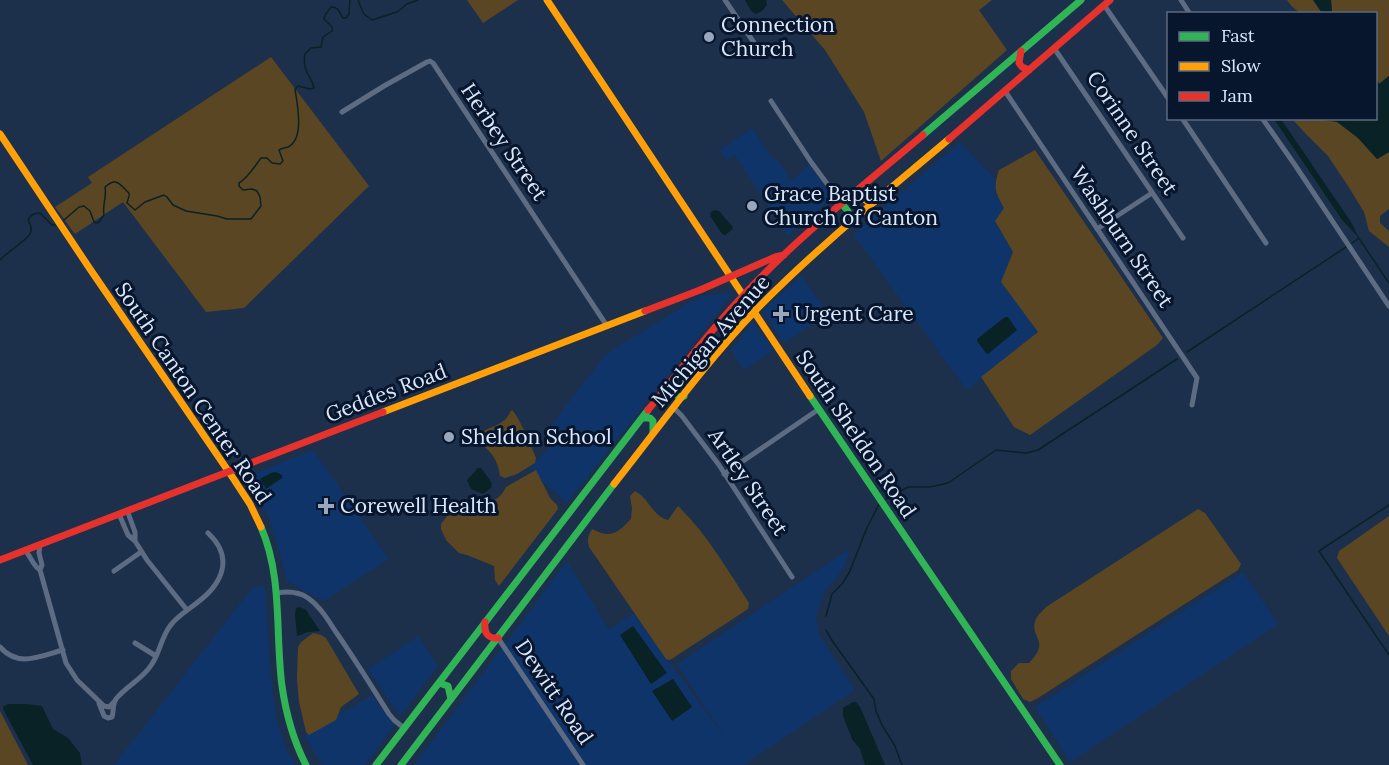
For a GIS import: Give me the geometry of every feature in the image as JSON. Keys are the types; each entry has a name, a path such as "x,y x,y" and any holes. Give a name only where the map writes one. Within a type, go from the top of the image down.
{"main road":[{"name":"South Sheldon Road","path":"547,0 819,409 1060,765"},
{"name":"Michigan Avenue","path":"376,765 567,513 743,295 842,204 1081,0"},
{"name":"Michigan Avenue","path":"401,765 545,573 719,351 754,312 794,272 846,226 1107,2"},
{"path":"1022,51 1019,63 1024,69 1029,70"},
{"name":"South Canton Center Road","path":"0,134 229,471 263,530 272,559 277,592 285,706 293,739 306,765"},
{"path":"863,187 864,199 874,202"},
{"path":"842,204 848,211 846,226"},
{"name":"Geddes Road","path":"0,560 607,326 784,255"},
{"path":"674,378 675,394 679,397 684,396"},
{"path":"642,418 649,417 654,421 652,436"},
{"path":"486,622 484,628 487,635 491,638 498,638"},
{"path":"440,683 448,686 452,699"}],"street":[{"path":"724,0 759,50"},
{"path":"1107,2 1167,96"},
{"name":"Corinne Street","path":"1054,48 1183,238"},
{"name":"Herbey Street","path":"342,112 384,86 430,62 607,326"},
{"name":"Washburn Street","path":"1005,91 1197,378 1192,405"},
{"path":"771,101 842,204"},
{"path":"1183,120 1266,243"},
{"path":"1263,120 1389,306"},
{"path":"1096,229 1152,193"},
{"name":"Artley Street","path":"674,408 724,474 792,577"},
{"path":"724,474 819,409"},
{"path":"127,510 135,532 135,541"},
{"path":"118,514 128,535 187,610"},
{"path":"40,544 39,553 42,565 40,570 66,663 99,703 106,707 112,705 146,673 168,628 177,618 204,598 223,570 223,558 216,541 208,532"},
{"path":"25,550 35,567 40,570"},
{"path":"114,571 141,552"},
{"path":"277,592 298,593 316,604 389,714 404,728"},
{"name":"Dewitt Road","path":"498,638 583,765"},
{"path":"135,644 156,656"},
{"path":"0,647 10,656 24,659 63,650"},
{"path":"99,703 103,715 108,718 113,715 114,702"}],"shaded area":[{"path":"467,0 518,0 483,23"},
{"path":"745,0 766,0 767,5 756,14 751,11"},
{"path":"782,0 992,0 979,10 1007,50 881,161 864,112 825,50"},
{"path":"1287,0 1313,0 1321,12 1300,12"},
{"path":"1313,0 1331,0 1332,12 1321,12"},
{"path":"1331,0 1389,0 1389,76 1379,84 1377,80 1377,12 1332,12"},
{"path":"776,18 779,24 773,30 765,32 762,27 770,19"},
{"path":"271,57 369,186 244,308 206,312 123,202 75,234 55,207 92,183 88,177"},
{"path":"1389,76 1389,152 1377,159 1358,138 1337,122 1324,120 1377,120 1377,80 1379,84"},
{"path":"1275,120 1282,120 1351,222 1359,238 1342,220"},
{"path":"1293,120 1335,121 1352,132 1377,159 1389,152 1389,209 1380,216 1380,223 1389,231 1389,247 1369,231 1364,212 1328,156"},
{"path":"752,128 791,181 809,165 833,198 788,236 735,155 726,160 720,150"},
{"path":"960,142 996,180 995,193 1004,208 995,221 1013,252 1001,282 1038,332 967,390 853,234"},
{"path":"1035,150 1163,338 1157,345 1030,435 1014,427 981,377 1038,332 1001,282 1013,252 995,221 1004,208 996,190 999,170"},
{"path":"715,210 719,211 733,227 725,235 710,216"},
{"path":"801,275 828,314 784,343 762,311"},
{"path":"734,292 567,503 529,470 554,441 545,433 606,354 700,296"},
{"path":"1008,317 1017,330 988,354 977,339"},
{"path":"753,321 774,350 744,370 731,350"},
{"path":"512,410 536,458 535,463 505,478 500,476 491,453 476,436 500,424"},
{"path":"313,450 389,559 324,601 287,581 270,519 246,477"},
{"path":"478,468 481,468 492,483 491,488 483,494 471,489 467,480"},
{"path":"536,470 558,509 499,586 495,580 494,566 459,553 446,540 441,524 464,502 482,503 494,500 503,493 506,487"},
{"path":"276,472 282,475 282,478 266,489 260,479"},
{"path":"635,491 658,515 668,520 678,506 707,540 749,603 748,609 670,660 666,659 588,544 592,529 610,534 618,531 631,519 630,496"},
{"path":"1198,509 1205,513 1241,564 1238,570 1038,698 1030,702 1023,699 1011,679 1011,671 1019,663 1029,663 1039,649 1034,625 1039,614 1046,607"},
{"path":"1389,516 1389,636 1337,558 1339,551"},
{"path":"848,550 849,554 843,569 824,592 816,616 819,635 855,690 744,765 414,765 567,561 609,630 634,613 730,745 677,664"},
{"path":"1243,572 1278,624 1070,762 1035,707"},
{"path":"265,586 276,717 286,749 296,765 114,765 253,587"},
{"path":"296,608 306,610 320,631 297,636 295,615"},
{"path":"633,626 667,673 651,684 620,635"},
{"path":"313,633 326,638 359,694 341,707 336,720 309,735 306,732 299,702 298,647"},
{"path":"418,636 438,666 400,716 368,669"},
{"path":"673,679 692,707 672,721 652,691"},
{"path":"372,695 394,726 365,765 322,765 304,736"},
{"path":"853,702 860,707 885,765 865,765 860,749 852,739 843,716 843,708"},
{"path":"8,704 42,706 53,729 68,738 80,753 82,765 33,765 3,709"},
{"path":"0,711 28,765 0,765"}],"waterway":[{"path":"64,220 79,207 84,206 90,211 94,222 99,222 104,215 105,187 114,182 129,193 127,203 135,210 145,202 164,195 173,205 186,211 227,219 251,219 261,206 260,197 257,191 243,190 239,183 261,158 267,158 272,163 280,164 283,161 279,150 288,147 297,137 298,111 295,89 298,86 314,88 306,70 305,54 311,48 321,47 323,37 332,31 332,27 324,19 331,7 337,9 343,18 346,18 349,14 350,0"},
{"path":"358,0 364,14 372,20 397,12 407,4 418,0"},
{"path":"0,260 30,234 31,228 28,220 31,216 40,213 52,225 55,225"},
{"path":"1358,237 1389,283"},
{"path":"1352,243 1358,239"},
{"path":"1187,352 1346,247"},
{"path":"886,499 908,487 930,487 948,483 996,450 1026,453 1038,450 1177,359"},
{"path":"826,616 832,594 850,571 879,504"},
{"path":"1389,505 1319,551 1389,655"},
{"path":"826,630 874,699 876,711 895,746 902,765"}],"traffic: fast":[{"path":"923,135 1081,0"},
{"path":"842,204 848,211 846,225"},
{"path":"674,379 675,393 679,397 684,396"},
{"path":"810,396 1060,765"},
{"path":"376,765 648,410"},
{"path":"642,418 650,418 653,421 653,433"},
{"path":"401,765 614,484"},
{"path":"261,527 273,566 284,696 294,736 306,765"},
{"path":"439,683 448,686 451,699"}],"traffic: slow":[{"path":"547,0 810,396"},
{"path":"0,134 233,478 250,504 261,527"},
{"path":"614,484 700,374 755,311 825,244 949,139"},
{"path":"863,187 864,199 874,202"},
{"path":"383,412 645,311"}],"traffic: jam":[{"path":"949,139 1110,0"},
{"path":"1021,51 1019,63 1029,70"},
{"path":"648,410 717,324 763,275 830,213 923,135"},
{"path":"645,311 784,255"},
{"path":"0,560 383,412"},
{"path":"485,622 487,634 498,638"}],"place":[{"name":"Connection Church","path":"709,37"},
{"name":"Grace Baptist Church of Canton","path":"752,206"},
{"name":"Urgent Care","path":"781,314"},
{"name":"Sheldon School","path":"449,437"},
{"name":"Corewell Health","path":"326,506"}]}
